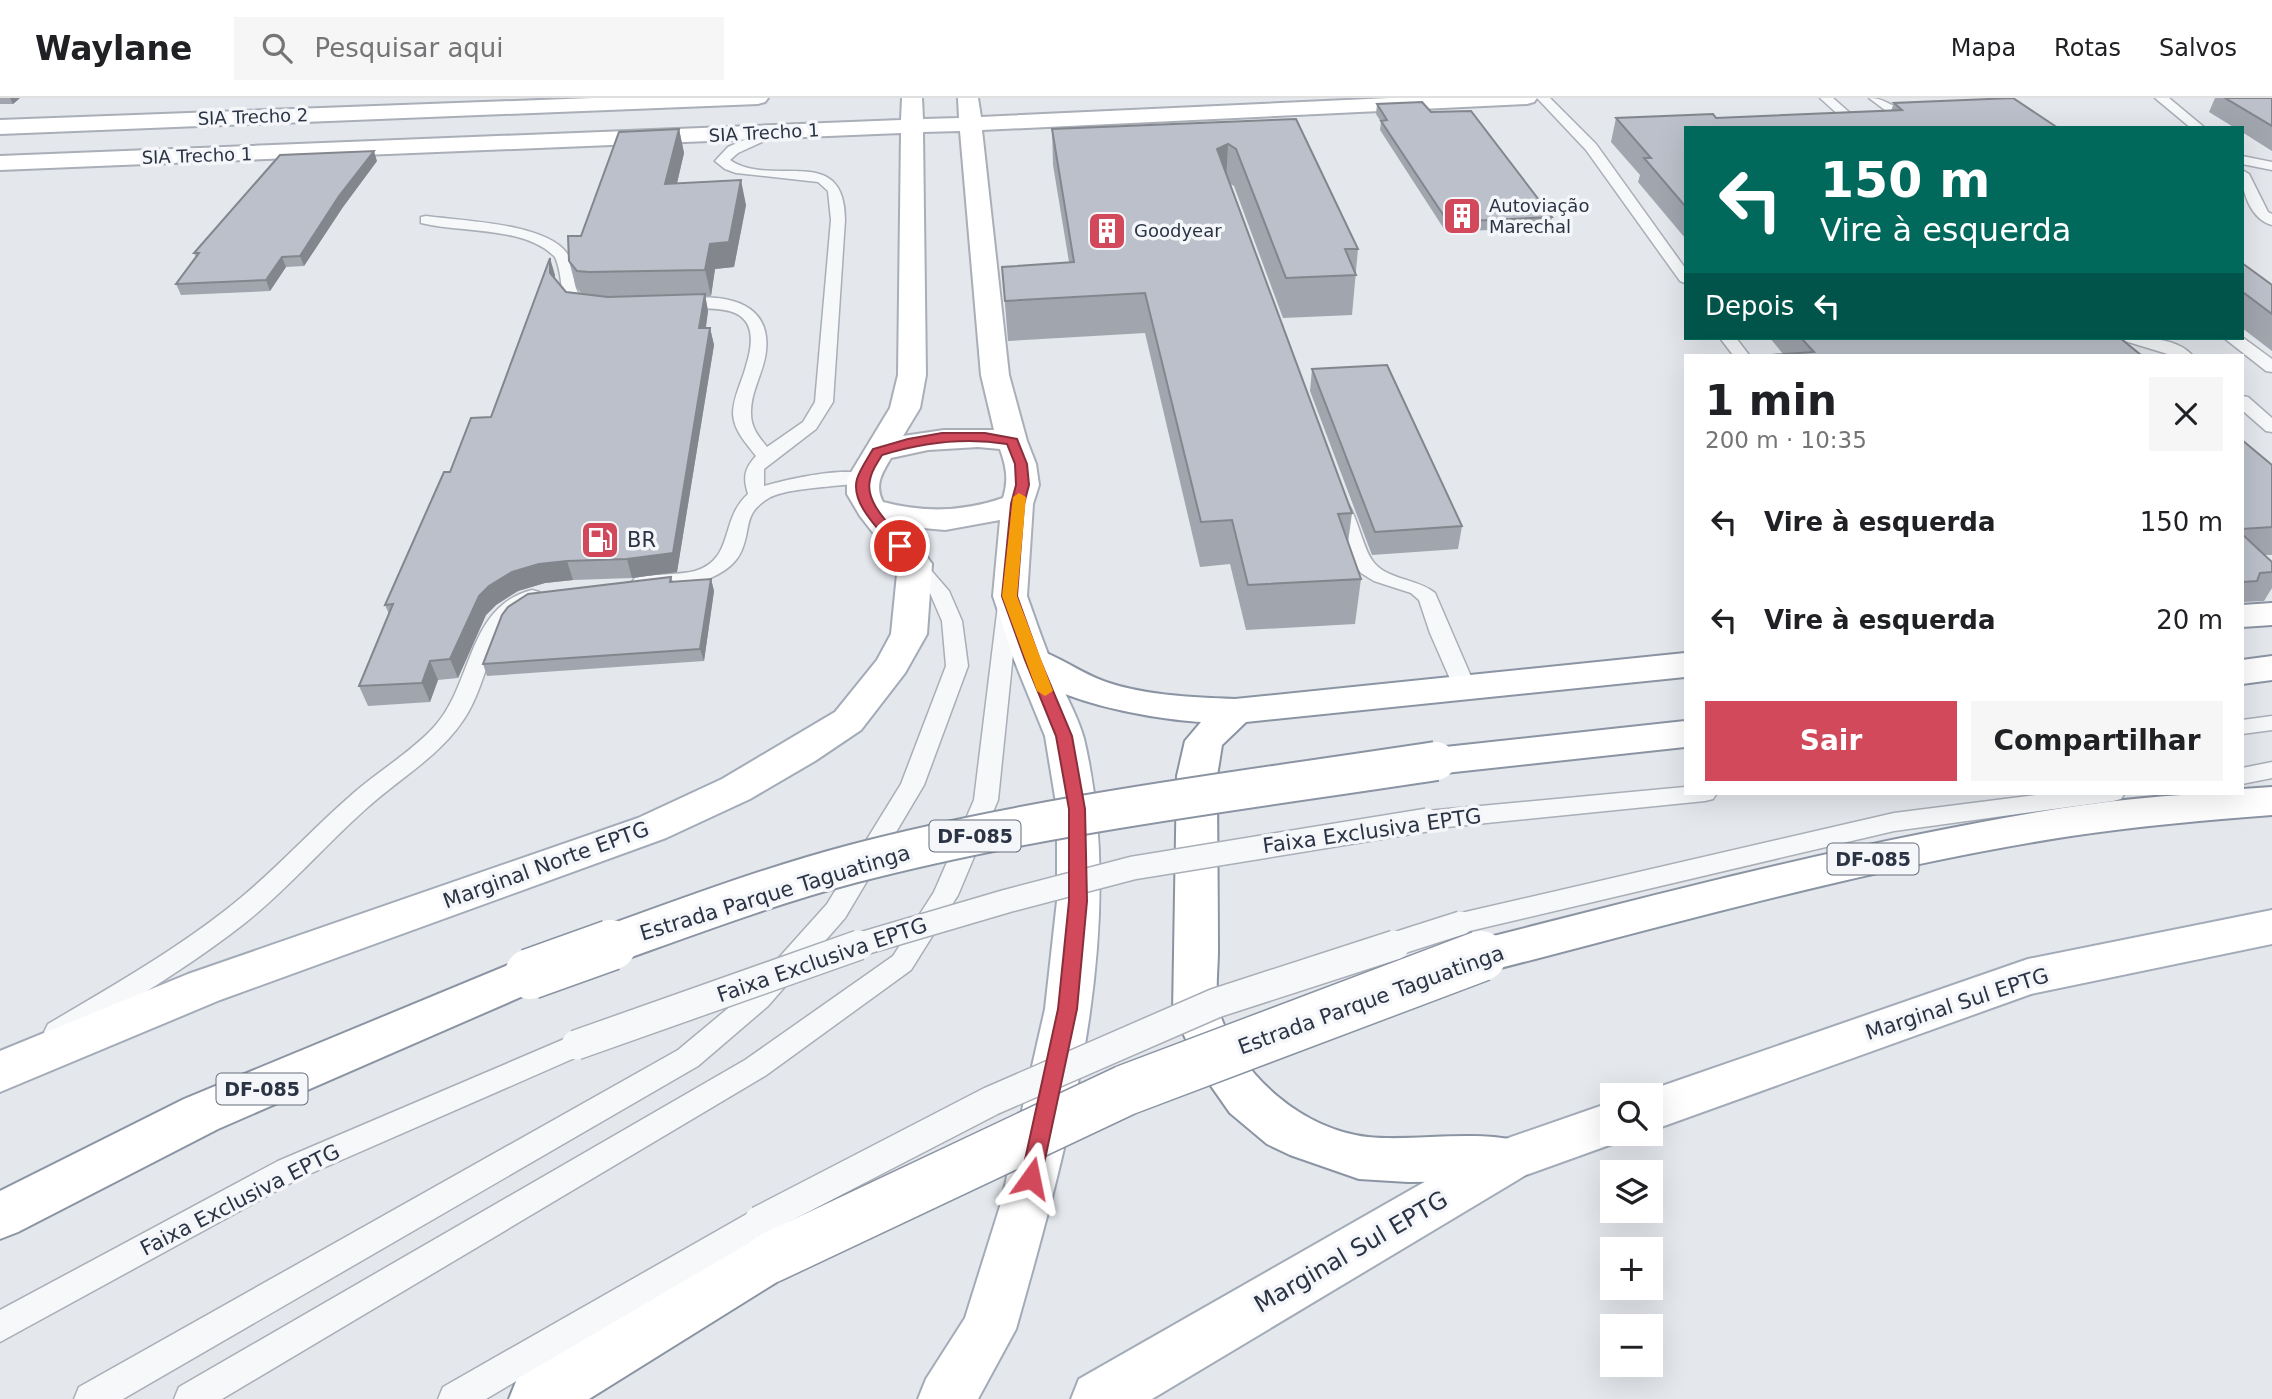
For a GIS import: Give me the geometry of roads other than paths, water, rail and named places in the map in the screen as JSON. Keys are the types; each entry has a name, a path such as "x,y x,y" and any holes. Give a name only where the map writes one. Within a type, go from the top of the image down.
{"main road":[{"path":"748,98 745,111 748,118 770,133"},
{"name":"SIA Trecho 2","path":"0,127 758,98"},
{"path":"912,98 912,375 905,408 877,452 867,494 915,564"},
{"name":"SIA Trecho 1","path":"0,163 770,133 911,125 969,111 1527,98"},
{"path":"946,1399 989,1329 1026,1203 1068,1009 1078,901 1077,809 1064,736 1032,660 1010,596 1017,504 1023,485 995,375 969,111"},
{"path":"877,452 942,437 985,437 1012,441"},
{"path":"867,494 905,518 938,522 989,515 1017,504"},
{"name":"Marginal Norte EPTG","path":"0,1072 205,987 652,828 736,789 802,752 848,721 892,665 909,634 915,564"},
{"path":"2244,615 2272,614"},
{"path":"1032,660 1076,684 1121,699 1167,708 1235,711 1684,665"},
{"path":"2244,672 2272,668"},
{"path":"1235,711 1204,741 1197,776 1196,1012 1232,1085 1266,1118 1305,1141 1372,1159 1509,1159"},
{"name":"Estrada Parque Taguatinga","path":"0,1216 201,1114 530,974 696,914 895,854 1023,825 1436,761 1684,734"},
{"name":"Estrada Parque Taguatinga","path":"537,1399 764,1239 1126,1090 1471,940 1912,849 2069,821 2224,803 2272,801"},
{"name":"Marginal Sul EPTG","path":"1663,1105 2028,977 2272,927"},
{"name":"Marginal Sul EPTG","path":"1099,1399 1509,1159 1600,1127"}],"lane":[{"path":"1543,98 1591,147 1684,277"},
{"path":"1826,98 1859,126"},
{"path":"1875,98 1893,110 1929,113"},
{"path":"2161,98 2196,126"},
{"path":"758,497 753,480 755,468 765,457 810,425 824,402 838,220 838,196 831,184 822,179 740,170 727,166 722,161 733,150 770,133"},
{"path":"2244,160 2272,166"},
{"path":"2244,178 2262,214 2272,221"},
{"path":"426,220 536,239 554,247 563,258 568,271 565,288 569,296 577,303 610,306"},
{"path":"664,306 733,304 745,309 757,330 760,355 742,413 744,427 765,457"},
{"path":"1730,340 1740,354"},
{"path":"2139,340 2182,354"},
{"path":"2235,340 2272,367"},
{"path":"2244,403 2272,427"},
{"path":"620,585 696,576 720,566 735,546 738,525 746,507 773,490 836,477 867,494"},
{"path":"1334,487 1357,552 1368,569 1381,577 1418,589 1428,597 1440,633 1465,688"},
{"path":"92,1399 688,1058 759,998 836,911 912,785 946,700 957,666 953,621 939,591 915,564"},
{"path":"0,1067 165,967 238,915 358,802 443,732 463,703 494,626 502,613 524,598 552,592"},
{"path":"191,1399 755,1068 902,963 945,895 986,800 1010,596"},
{"path":"2244,727 2272,723"},
{"path":"2244,776 2272,770"},
{"name":"Faixa Exclusiva EPTG","path":"0,1327 288,1170 576,1045 869,941 1133,868 1427,820 1684,795"},
{"path":"1471,940 1894,822 2098,795"},
{"path":"455,1399 764,1239"}],"place":[{"name":"Autoviação Marechal","path":"1462,216"},
{"name":"Goodyear","path":"1107,231"},
{"name":"BR","path":"600,540"}]}
